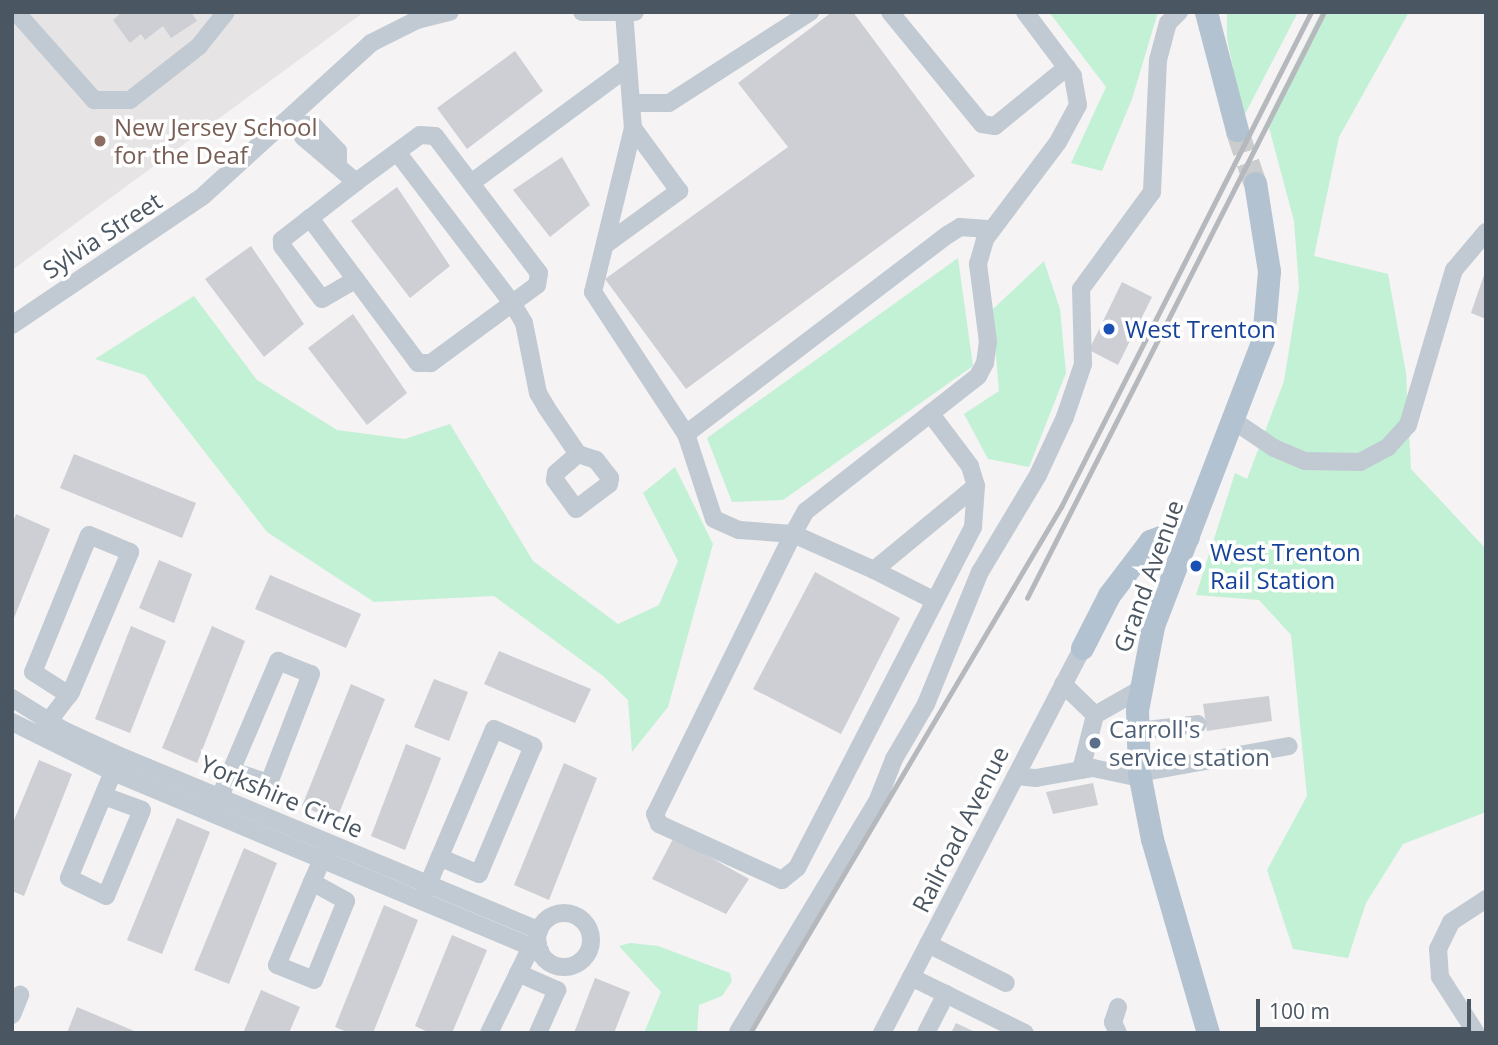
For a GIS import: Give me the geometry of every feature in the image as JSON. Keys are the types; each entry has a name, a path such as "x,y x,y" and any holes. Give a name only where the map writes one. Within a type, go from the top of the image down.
{"main road":[{"path":"1206,12 1237,130"},
{"name":"Grand Avenue","path":"1208,1033 1169,907 1140,776 1137,731 1139,690 1153,626 1254,368 1268,306 1266,237 1255,183"},
{"path":"1082,648 1109,595 1150,541 1168,534 1188,537"}],"street":[{"path":"16,12 93,100 130,100 199,46 226,12"},
{"name":"Sylvia Street","path":"12,325 203,196 296,120 371,43 417,20 450,12"},
{"path":"582,12 628,13 627,68 633,128 593,292 686,434 714,519 739,530 793,534 935,601"},
{"path":"631,103 669,103 810,12"},
{"path":"890,12 982,124 995,125 1067,67"},
{"path":"930,414 970,466 976,486 972,527 797,868 786,879 771,878 659,824 656,805 806,512 978,376 985,363 988,342 978,264 991,229 1074,115 1079,97 1067,67 1025,12"},
{"path":"738,1032 877,802 894,759 926,704 980,572 1038,475 1065,417 1083,364 1080,289 1153,192 1158,60 1168,23 1179,12"},
{"path":"471,183 627,68"},
{"path":"296,120 314,126 338,151 338,164 356,182"},
{"path":"605,245 679,191 633,128"},
{"path":"310,218 424,364 537,285 539,273 435,136 420,135 356,182 310,218 282,240 282,246 322,299 356,279"},
{"path":"397,152 512,303 524,323 538,393 578,454"},
{"path":"686,434 949,234 960,227 991,229"},
{"path":"1234,421 1274,448 1305,461 1360,462 1388,447 1408,425 1454,270 1486,232"},
{"path":"874,570 976,486"},
{"path":"43,729 69,695 130,552 89,535 33,672 69,695"},
{"name":"Railroad Avenue","path":"882,1033 1082,648"},
{"path":"217,805 278,661 311,674 269,783 232,771"},
{"path":"1063,684 1095,715"},
{"path":"1081,770 1095,715 1139,690"},
{"name":"Yorkshire Circle","path":"12,698 43,729"},
{"name":"Yorkshire Circle","path":"12,722 43,729 116,764 326,850 428,883 537,943"},
{"path":"1137,731 1198,724"},
{"path":"421,901 439,857 494,729 533,746 479,874 439,857"},
{"path":"1016,776 1036,778 1093,768 1140,776 1289,746"},
{"path":"104,796 142,810 106,896 69,878 116,764"},
{"path":"312,882 346,901 314,980 277,965 312,882 326,850"},
{"name":"Yorkshire Circle","path":"326,850 421,901 537,943"},
{"path":"1476,1033 1440,977 1438,949 1451,922 1486,899"},
{"path":"489,1033 518,973 537,943"},
{"path":"928,944 1006,984"},
{"path":"518,973 557,990 538,1033"},
{"path":"911,977 1025,1033"},
{"path":"926,1033 946,994"},
{"path":"12,1015 20,995"},
{"path":"1118,1007 1113,1022 1118,1033"}],"shaded area":[{"name":"New Jersey School for the Deaf","path":"12,12 364,12 12,270"}],"green space":[{"path":"1049,12 1158,12 1132,99 1102,171 1071,163 1106,87"},
{"path":"1227,12 1298,12 1243,118 1227,38"},
{"path":"1321,12 1409,12 1339,137 1314,256 1388,274 1406,373 1411,469 1486,549 1486,812 1403,844 1366,903 1348,958 1293,949 1267,870 1307,796 1291,635 1259,600 1196,595 1235,473 1247,479 1284,381 1299,288 1294,221 1267,120"},
{"path":"958,258 973,366 783,500 732,502 707,438"},
{"path":"1044,261 1060,309 1066,373 1029,467 988,459 964,414 999,391 992,310"},
{"path":"194,296 257,380 337,430 405,439 450,424 533,561 618,624 659,605 678,561 643,493 675,467 713,544 668,707 632,752 628,700 603,676 494,596 374,602 267,532 145,375 95,359"},
{"path":"630,943 658,946 730,973 732,981 722,996 699,1005 697,1033 644,1033 661,992 619,946"}],"building":[{"path":"122,12 191,12 197,21 171,38 163,26 145,40 141,34 130,43 113,20"},
{"path":"832,12 853,12 975,176 686,389 605,279 788,147 738,83"},
{"path":"515,51 543,91 467,149 437,108"},
{"path":"562,157 590,205 550,237 513,190"},
{"path":"397,187 450,266 410,298 351,221"},
{"path":"251,246 304,324 264,357 205,279"},
{"path":"1486,272 1486,319 1471,313"},
{"path":"1122,282 1152,297 1118,365 1089,350"},
{"path":"353,314 407,393 367,425 308,348"},
{"path":"74,454 196,503 182,538 60,488"},
{"path":"16,514 50,529 12,623 12,525"},
{"path":"159,560 192,574 174,623 139,608"},
{"path":"815,572 900,618 841,734 753,689"},
{"path":"270,575 361,614 346,648 255,609"},
{"path":"131,626 166,641 130,733 95,719"},
{"path":"212,626 245,641 197,763 162,748"},
{"path":"499,651 591,689 575,723 484,684"},
{"path":"434,679 468,692 449,741 414,727"},
{"path":"351,684 385,699 336,821 302,806"},
{"path":"1269,696 1272,721 1207,731 1203,704"},
{"path":"406,744 441,758 405,850 371,836"},
{"path":"39,760 72,774 24,896 12,891 12,825"},
{"path":"564,763 597,778 549,900 514,885"},
{"path":"1093,783 1098,805 1053,814 1046,792"},
{"path":"177,818 210,832 162,954 127,940"},
{"path":"674,837 749,879 726,914 652,879"},
{"path":"244,848 277,863 229,984 194,970"},
{"path":"384,905 418,920 373,1033 349,1033 335,1027"},
{"path":"452,935 487,950 452,1033 430,1033 415,1026"},
{"path":"595,978 630,992 614,1033 574,1033"},
{"path":"261,990 300,1007 289,1033 244,1031"},
{"path":"77,1007 139,1033 67,1033"},
{"path":"956,1023 977,1033 951,1033"}],"tunnel":[{"path":"1237,130 1255,183"}],"railway":[{"path":"750,1033 1061,507 1311,12"},
{"path":"1027,598 1324,12"}],"place":[{"name":"New Jersey School for the Deaf","path":"100,141"},
{"name":"West Trenton","path":"1109,329"},
{"name":"West Trenton Rail Station","path":"1196,566"},
{"name":"Carroll's service station","path":"1095,743"}]}
